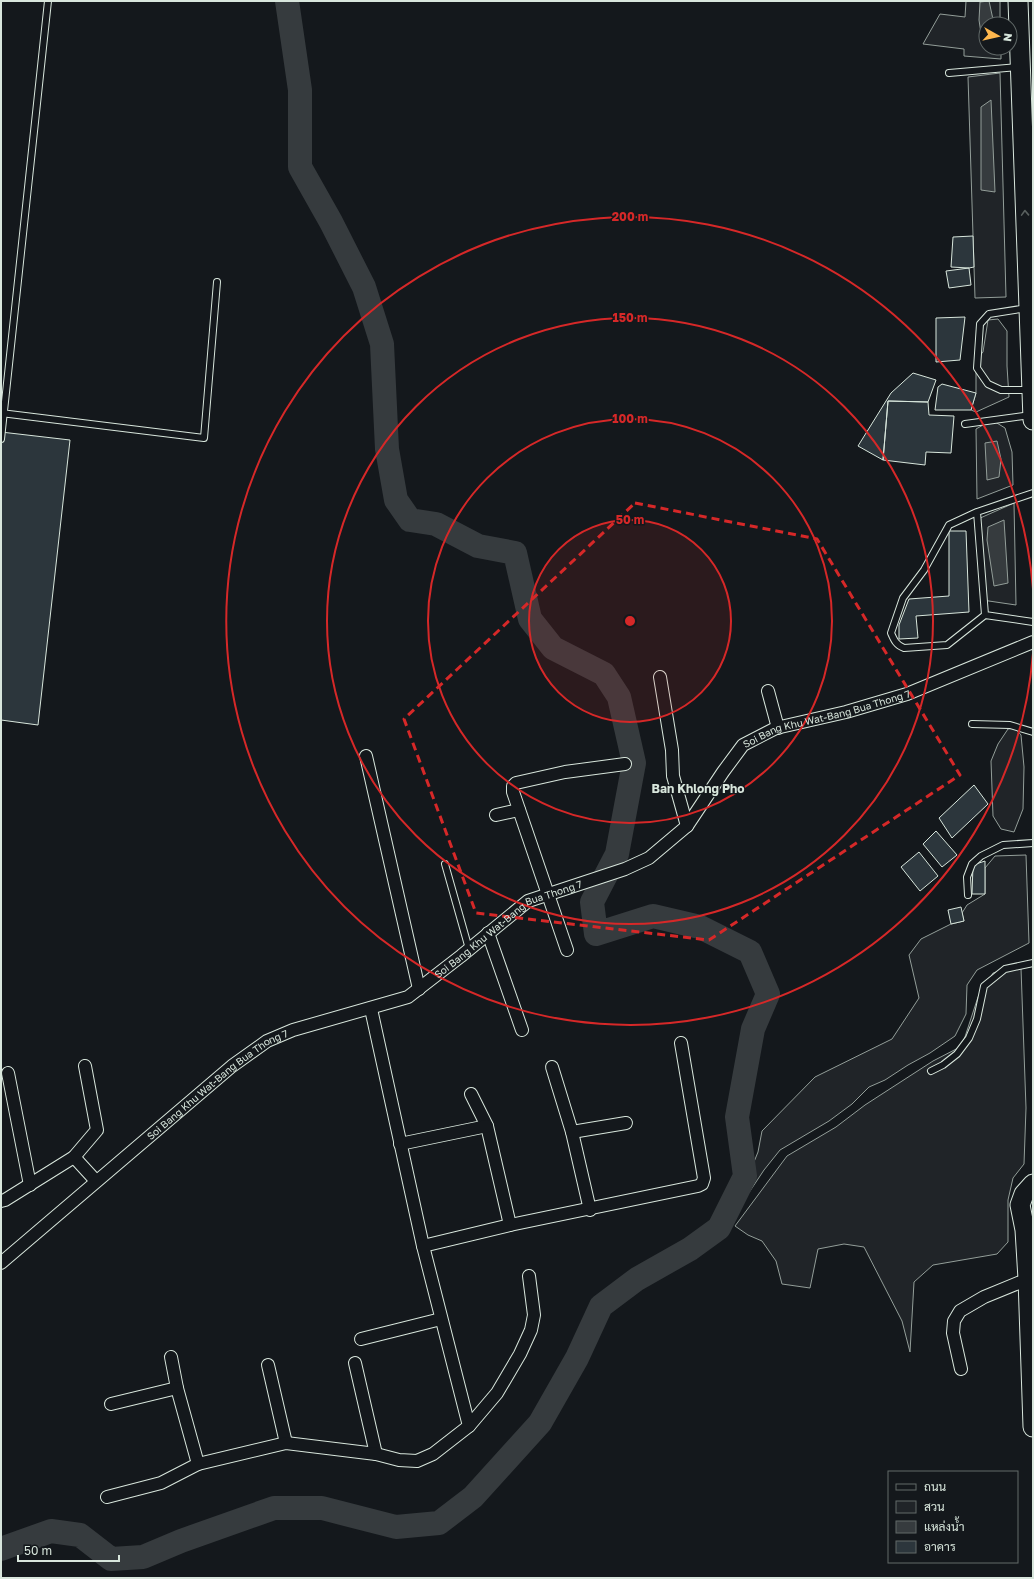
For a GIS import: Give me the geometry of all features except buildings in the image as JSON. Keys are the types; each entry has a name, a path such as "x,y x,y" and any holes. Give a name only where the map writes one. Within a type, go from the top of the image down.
{"main road":[{"path":"1018,1 1033,420"},
{"path":"1033,1184 1024,1194 1020,1206 1025,1230 1028,1279 1033,1427"},
{"path":"1025,1230 1027,1207 1033,1201"}],"street":[{"name":"Soi Bang Khu Wat-Bang Bua Thong 7","path":"1,1263 232,1066 267,1041 293,1030 371,1009 408,997 470,949 528,901 625,869 649,858 686,826 743,745 778,728 846,712 907,694 1033,642"},
{"path":"660,677 672,750 674,776 686,826"},
{"path":"768,691 778,728"},
{"path":"366,756 419,989"},
{"path":"567,950 513,792 513,786 516,783 565,772 625,764"},
{"path":"496,814 519,810"},
{"path":"488,933 522,1030"},
{"path":"371,1009 423,1246 468,1426"},
{"path":"423,1246 510,1225 590,1210 702,1184 704,1178 681,1043"},
{"path":"1,1201 30,1185 74,1157 97,1130 85,1066"},
{"path":"552,1067 572,1132 590,1210"},
{"path":"8,1073 30,1185"},
{"path":"471,1094 487,1126 510,1225"},
{"path":"572,1132 626,1123"},
{"path":"400,1144 487,1126"},
{"path":"74,1157 96,1181"},
{"path":"107,1497 161,1483 198,1464 286,1443 376,1454 399,1460 417,1461 433,1454 468,1426 497,1393 520,1354 531,1330 534,1315 529,1276"},
{"path":"961,1369 953,1333 954,1321 960,1311 984,1297 1028,1279"},
{"path":"361,1338 441,1319"},
{"path":"171,1357 177,1388 198,1464"},
{"path":"355,1363 376,1454"},
{"path":"268,1365 286,1443"},
{"path":"111,1404 177,1388"}],"lane":[{"path":"1,439 48,1"},
{"path":"949,73 1020,67"},
{"path":"3,413 204,438 217,282"},
{"path":"1029,308 989,314 980,324 977,368 988,384 1001,390 1032,390"},
{"path":"965,424 1033,415"},
{"path":"1033,493 1022,498 977,512 949,525 924,570 903,598 891,633 899,647 904,648 947,645 985,615 1033,622"},
{"path":"977,512 985,615"},
{"path":"972,724 1010,725 1033,732"},
{"path":"968,895 967,877 972,864 981,856 1003,845 1033,843"},
{"path":"445,864 470,949"},
{"path":"931,1071 943,1065 957,1054 969,1038 977,1018 984,986 1005,969 1033,963"}],"highlighted area":[{"path":"635,503 817,539 960,775 709,940 476,913 404,719"}],"green space":[{"path":"966,1 1000,1 1000,16 978,16 978,56 1001,56 1001,59 964,56 964,49 923,44 940,14 965,17"},
{"path":"1000,73 1006,297 975,298 968,77"},
{"path":"998,319 1007,331 1009,397 976,412 971,410 976,393 976,360 983,352 988,320"},
{"path":"992,420 1005,428 1012,452 1013,485 977,499 976,429"},
{"path":"1014,503 1016,605 982,600 978,519"},
{"path":"1015,728 1021,735 1024,767 1023,809 1014,832 1001,829 993,816 991,761 998,744 1008,729"},
{"path":"1026,855 1029,943 977,970 967,985 966,1014 955,1036 885,1080 869,1087 852,1104 829,1121 780,1150 764,1170 730,1221 758,1152 762,1131 815,1077 892,1039 919,998 909,955 921,939 951,924 964,921 962,913 967,905 985,894 985,868 995,856"},
{"path":"1013,966 1021,968 1026,1108 1024,1164 1013,1178 1008,1200 1008,1242 997,1254 933,1265 914,1282 910,1352 902,1321 864,1247 844,1244 818,1249 810,1288 782,1284 776,1261 762,1241 748,1235 735,1226 787,1156 836,1127 865,1105 933,1061 962,1046 978,997 993,973"}],"water":[{"path":"989,1 992,16 979,16 980,2"},
{"path":"991,100 995,192 981,190 981,107"},
{"path":"997,441 1001,459 999,477 987,480 985,443"},
{"path":"1004,520 1008,583 994,586 987,540 988,527"}],"waterway":[{"path":"1,1549 51,1531 80,1535 111,1559 143,1557 181,1541 274,1508 322,1508 396,1527 439,1523 473,1497 540,1423 577,1358 601,1306 637,1279 690,1249 719,1228 745,1176 737,1117 753,1029 768,994 750,952 700,927 653,916 596,934 592,902 617,854 634,763 619,697 604,674 553,648 530,619 515,553 478,546 436,524 410,520 396,500 387,449 382,344 364,287 331,222 300,167 300,90 287,1"}],"district":[{"name":"Ban Khlong Pho","path":"698,789"}]}
